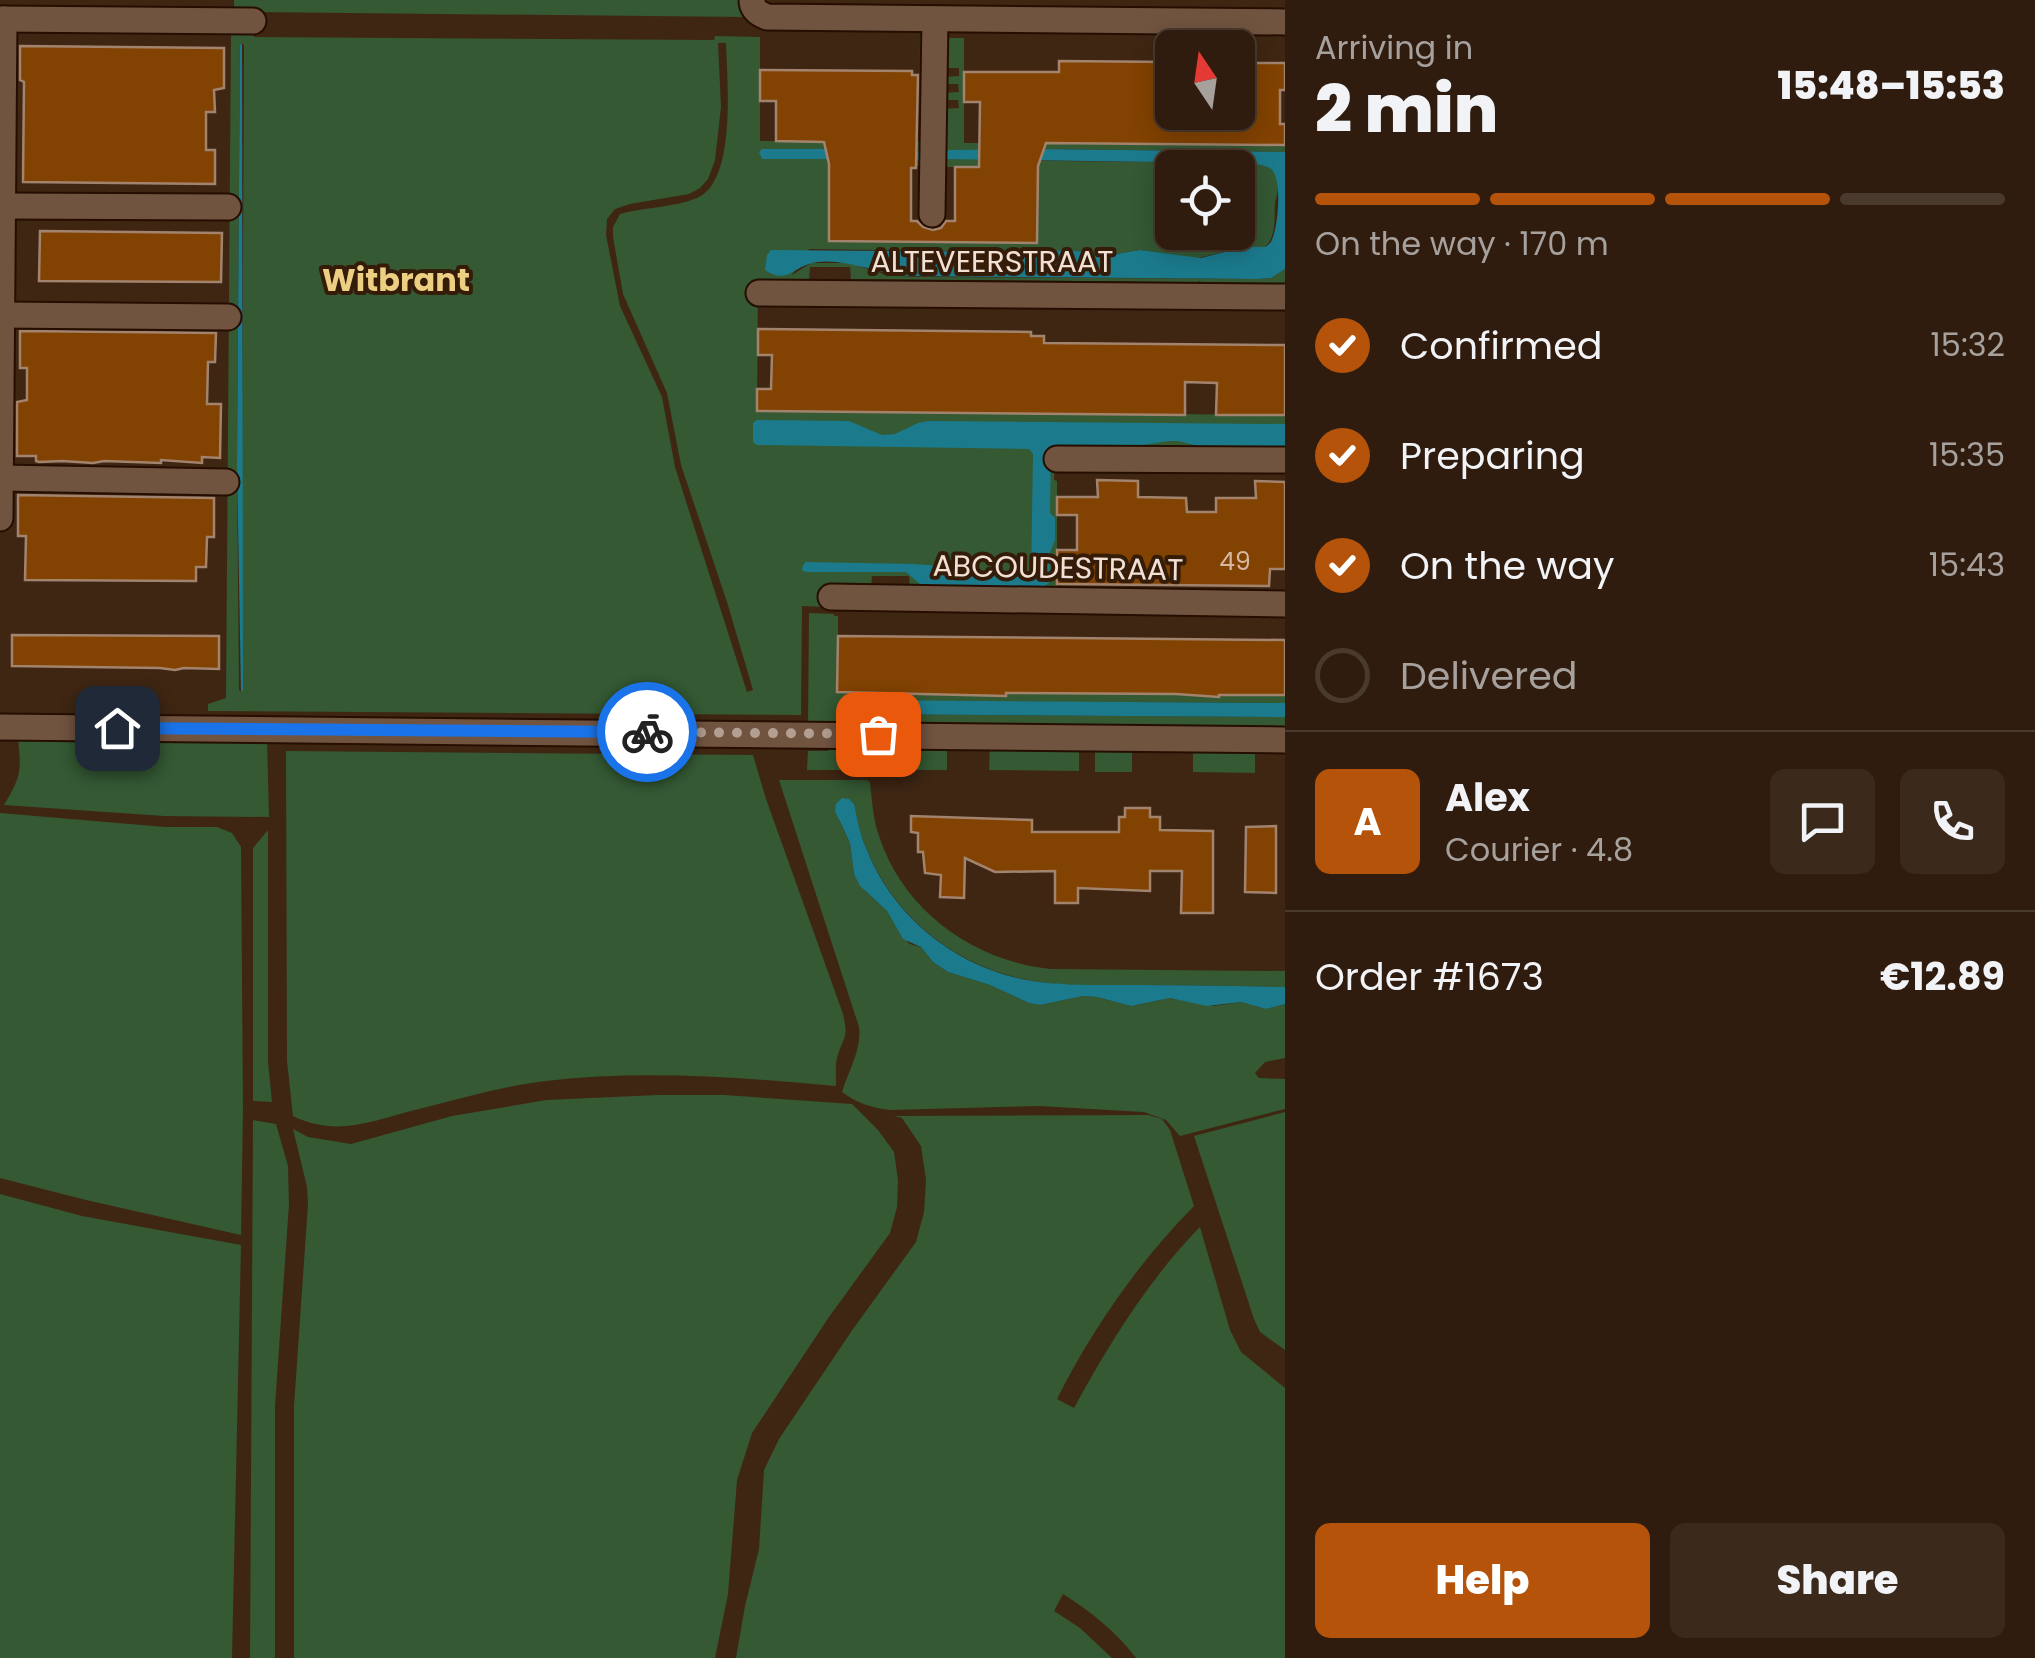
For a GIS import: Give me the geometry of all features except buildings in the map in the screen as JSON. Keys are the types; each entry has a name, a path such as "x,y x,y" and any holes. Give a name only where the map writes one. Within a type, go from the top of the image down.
{"street":[{"path":"755,7 768,17 1285,22"},
{"path":"0,518 2,19 237,14"},
{"path":"932,214 935,19"},
{"path":"2,206 228,208"},
{"name":"ALTEVEERSTRAAT","path":"759,293 1285,296"},
{"path":"1,315 228,317"},
{"path":"1058,458 1285,460"},
{"path":"0,478 226,482"},
{"name":"ABCOUDESTRAAT","path":"831,598 1285,604"},
{"path":"0,727 1285,740"}],"green space":[{"path":"234,0 744,0 744,17 251,12 250,8 234,10"},
{"path":"231,32 253,32 254,37 760,37 760,141 919,141 923,37 924,166 830,166 830,241 1036,243 1037,167 942,167 943,109 959,108 958,100 943,100 943,93 959,92 958,84 943,84 943,77 959,76 959,68 943,68 946,38 964,38 964,143 1285,145 1285,152 1038,149 979,160 1155,162 1155,250 1231,250 1198,258 1140,250 1110,255 1069,250 809,249 792,275 811,263 849,263 887,275 916,277 1258,279 1271,278 1285,269 1285,283 851,279 850,267 810,267 809,279 758,279 757,410 1285,415 1285,454 1055,452 1057,589 910,588 909,576 872,576 871,588 827,607 802,606 801,715 208,711 208,704 226,698","holes":["718,43 726,43 728,103 719,172 710,188 697,198 620,214 613,237 623,294 667,393 681,465 753,690 747,692 675,467 662,397 620,306 606,235 607,219 615,209 689,194 708,179 715,160 721,107","244,45 241,692 237,467","763,149 830,150 903,159 775,159"]},
{"path":"1255,164 1266,166 1277,176 1273,232 1265,247 1255,247"},
{"path":"809,613 838,616 838,692 1285,695 1285,703 842,701 841,712 848,714 1285,717 1285,726 808,722"},
{"path":"18,737 267,739 269,817 164,816 4,805 19,772"},
{"path":"829,745 947,746 947,770 807,770 808,751 828,751"},
{"path":"990,746 1079,747 1079,771 989,770"},
{"path":"1095,747 1132,747 1132,772 1095,772"},
{"path":"1193,748 1255,748 1255,773 1193,772"},
{"path":"286,751 753,755 843,1014 845,1034 836,1061 836,1086 691,1076 618,1076 530,1083 356,1125 325,1126 293,1116 287,1061"},
{"path":"779,780 870,782 879,836 905,887 945,927 994,955 1050,969 1285,971 1285,987 1089,985 1032,981 979,965 932,936 893,896 866,848 853,803 846,798 839,820 850,843 854,874 865,891 887,911 901,935 948,972 1040,1005 1083,996 1131,1006 1170,998 1214,1006 1241,1002 1266,1009 1285,1004 1285,1058 1265,1062 1255,1073 1259,1078 1285,1079 1285,1109 1180,1136 1166,1120 1144,1112 1039,1106 890,1110 847,1096 842,1092 857,1052 859,1027"},
{"path":"0,813 165,827 217,827 232,833 241,847 241,1235 0,1178"},
{"path":"268,830 268,1062 272,1102 253,1101 253,848"},
{"path":"724,1095 852,1104 894,1152 898,1180 897,1207 890,1233 752,1433 737,1480 728,1594 715,1658 294,1658 294,1406 308,1204 293,1129 308,1137 351,1144 452,1116 546,1100"},
{"path":"1285,1112 1285,1350 1260,1332 1254,1319 1194,1136"},
{"path":"1148,1115 1162,1119 1170,1130 1194,1206 1118,1297 1057,1399 1074,1408 1131,1313 1164,1267 1200,1227 1230,1330 1241,1352 1285,1388 1285,1658 1136,1658 1102,1623 1063,1594 1054,1611 1080,1628 1112,1658 736,1658 759,1549 764,1470 779,1439 916,1242 924,1212 926,1180 921,1146 902,1118 894,1116"},
{"path":"253,1120 276,1124 288,1166 289,1204 275,1406 275,1658 250,1658"},
{"path":"0,1194 82,1216 241,1245 232,1658 0,1658"}],"water":[{"path":"242,43 243,690 241,692 237,466"},
{"path":"762,149 910,149 919,152 921,159 762,159"},
{"path":"948,150 1155,150 1155,162 943,159"},
{"path":"1255,152 1285,152 1285,269 1271,278 906,276 832,262 809,264 784,276 765,270 771,250 1069,250 1110,255 1140,250 1201,258 1232,250 1255,250 1265,247 1274,236 1278,204 1275,174 1255,165"},
{"path":"849,421 882,435 928,421 1285,424 1285,450 1209,449 1179,441 1126,448 1051,448 1050,513 1055,518 1055,540 1050,553 1050,582 1045,586 921,585 906,572 802,570 806,562 914,564 991,572 1000,577 1031,577 1033,454 1029,449 757,445 753,442 753,423"},
{"path":"842,701 1285,703 1285,717 841,712"},
{"path":"842,798 854,804 866,848 893,897 931,936 979,965 1005,975 1059,984 1285,987 1285,1004 1266,1009 1241,1002 1207,1006 1170,998 1131,1006 1083,996 1040,1005 948,972 921,947 903,939 887,911 860,886 854,874 850,843 835,811"}],"way so far":[{"path":"647,732 878,734"}],"district":[{"name":"Witbrant","path":"396,280"}],"route":[{"path":"117,728 647,732"}]}
